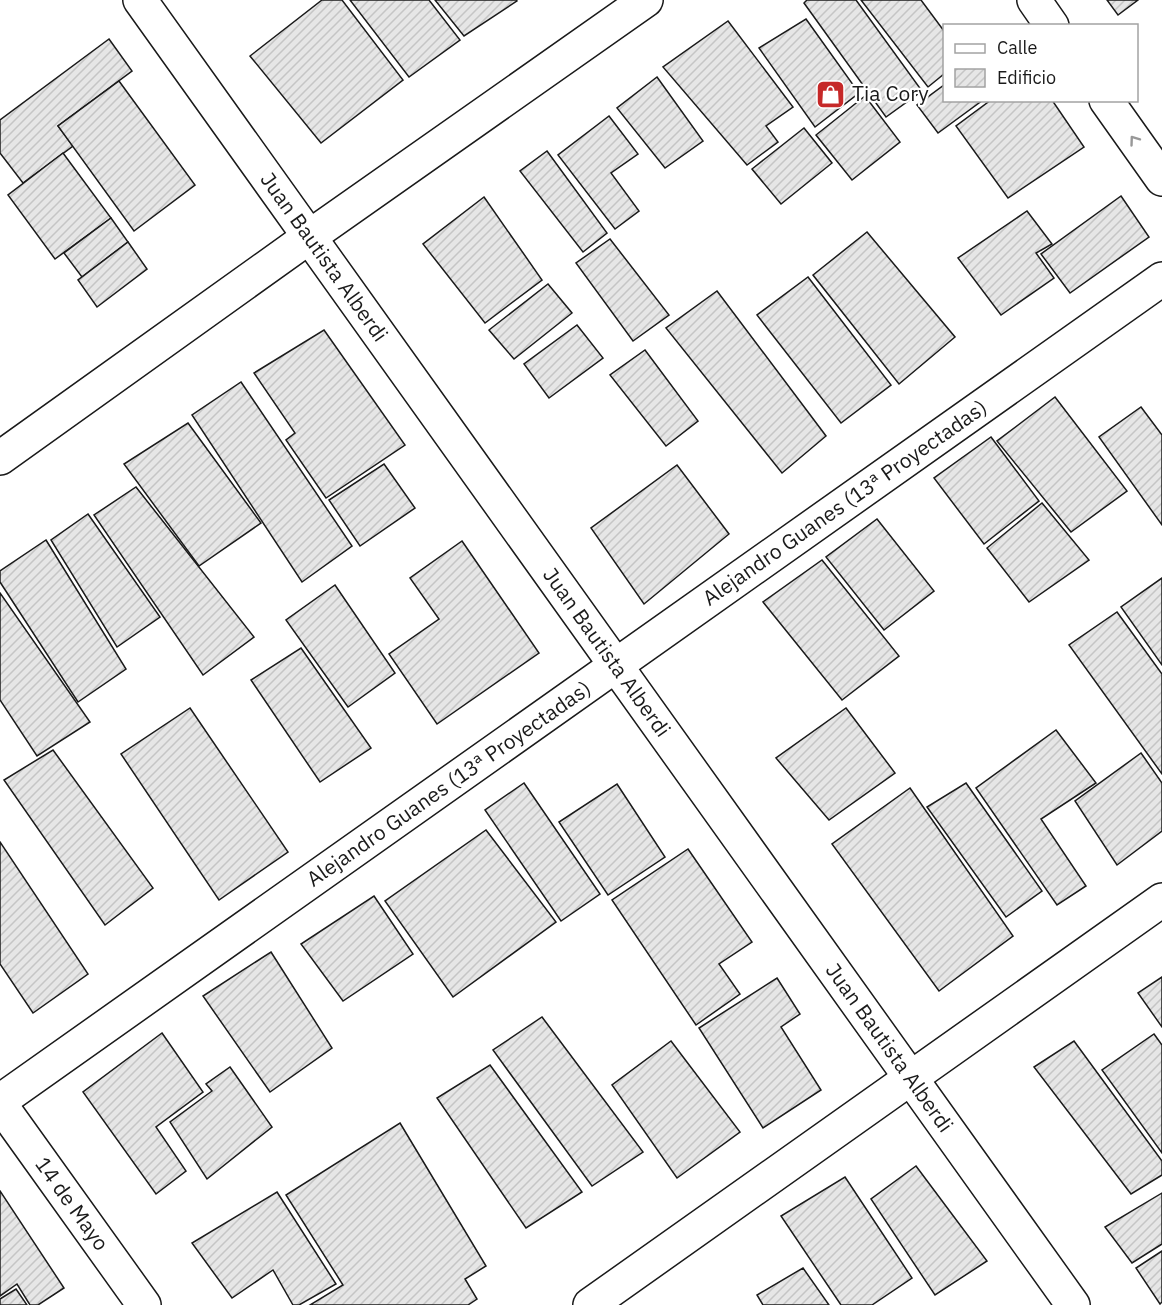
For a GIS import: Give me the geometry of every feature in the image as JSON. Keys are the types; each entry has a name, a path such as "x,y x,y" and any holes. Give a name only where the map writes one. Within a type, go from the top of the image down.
{"street":[{"name":"Juan Bautista Alberdi","path":"140,0 1073,1305"},
{"path":"0,458 646,0"},
{"path":"1034,0 1051,24"},
{"path":"1107,102 1162,179"},
{"name":"Alejandro Guanes (13ª Proyectadas)","path":"0,1103 1162,279"},
{"path":"590,1305 1162,900"},
{"name":"14 de Mayo","path":"0,1103 144,1305"}],"building":[{"path":"322,0 342,0 403,80 321,143 250,56"},
{"path":"350,0 429,0 460,40 409,77"},
{"path":"435,0 516,0 517,1 464,36"},
{"path":"807,0 856,0 922,91 886,117 804,3"},
{"path":"861,0 921,0 943,30 943,75 928,87"},
{"path":"1107,0 1138,0 1118,15"},
{"path":"806,19 859,93 815,127 759,48"},
{"path":"728,21 793,107 766,126 778,142 747,165 663,67"},
{"path":"109,39 132,71 58,126 73,146 23,183 0,153 0,120"},
{"path":"657,77 703,141 665,168 617,108"},
{"path":"119,81 195,185 134,231 58,126"},
{"path":"943,86 943,102 980,102 938,133 917,105"},
{"path":"865,96 900,142 852,180 816,135"},
{"path":"988,102 1053,102 1084,147 1008,198 956,126"},
{"path":"609,116 638,154 611,173 639,211 615,229 558,155"},
{"path":"804,128 832,163 781,204 752,169"},
{"path":"547,151 607,233 583,252 520,171"},
{"path":"63,153 111,218 55,259 8,195"},
{"path":"1121,196 1149,237 1070,293 1041,254"},
{"path":"484,197 542,280 485,323 423,244"},
{"path":"1027,211 1052,244 1036,253 1054,278 1001,315 958,258"},
{"path":"111,218 128,242 82,277 64,253"},
{"path":"867,232 955,337 899,384 813,275"},
{"path":"610,239 669,315 633,341 576,263"},
{"path":"128,242 147,269 97,307 78,280"},
{"path":"808,277 891,385 841,423 757,315"},
{"path":"548,284 572,313 514,359 489,330"},
{"path":"717,291 826,436 782,473 666,328"},
{"path":"577,325 603,358 549,398 524,364"},
{"path":"324,330 405,445 326,498 286,440 295,433 254,373"},
{"path":"645,350 698,421 666,446 610,375"},
{"path":"241,382 352,546 302,582 192,415"},
{"path":"1055,397 1127,491 1071,532 997,441"},
{"path":"1141,407 1162,435 1162,525 1099,437"},
{"path":"188,423 261,523 199,566 124,464"},
{"path":"991,437 1039,501 984,544 934,478"},
{"path":"384,464 415,508 360,546 329,500"},
{"path":"677,465 729,534 644,604 591,528"},
{"path":"136,487 254,637 203,675 94,515"},
{"path":"1042,503 1089,560 1029,602 987,548"},
{"path":"88,514 160,617 117,647 51,540"},
{"path":"877,519 934,591 884,630 826,557"},
{"path":"46,540 126,669 78,702 0,582 0,571"},
{"path":"462,541 539,653 437,724 389,654 439,619 410,578"},
{"path":"822,560 899,656 842,700 763,602"},
{"path":"1162,578 1162,665 1121,607"},
{"path":"335,585 395,673 348,707 286,620"},
{"path":"0,593 90,722 37,756 0,700"},
{"path":"1117,612 1162,674 1162,774 1069,645"},
{"path":"301,648 371,748 320,782 251,680"},
{"path":"190,708 288,852 219,900 121,754"},
{"path":"846,708 895,773 829,820 776,758"},
{"path":"1056,730 1096,783 1041,819 1086,886 1057,905 976,788"},
{"path":"53,750 153,888 105,925 4,780"},
{"path":"1141,753 1162,783 1162,831 1117,865 1075,801"},
{"path":"524,783 600,894 561,921 485,810"},
{"path":"966,783 1042,891 1006,917 927,807"},
{"path":"617,784 665,857 608,895 559,822"},
{"path":"910,788 1013,936 939,991 832,844"},
{"path":"486,830 556,922 453,997 385,901"},
{"path":"0,842 88,974 33,1013 0,964"},
{"path":"688,849 752,942 719,964 740,994 696,1025 612,900"},
{"path":"374,896 413,954 343,1001 301,944"},
{"path":"271,952 332,1048 270,1092 203,996"},
{"path":"1162,977 1162,1027 1138,993"},
{"path":"777,978 800,1014 781,1027 821,1090 763,1128 699,1028"},
{"path":"542,1017 643,1152 592,1186 493,1050"},
{"path":"162,1033 203,1092 156,1127 186,1171 156,1194 83,1092"},
{"path":"1154,1034 1162,1045 1162,1153 1102,1070"},
{"path":"671,1041 740,1132 677,1178 612,1085"},
{"path":"1074,1041 1162,1161 1162,1175 1131,1194 1034,1067"},
{"path":"490,1065 582,1192 526,1228 437,1098"},
{"path":"230,1067 272,1127 207,1179 170,1122 212,1091 206,1084"},
{"path":"400,1123 486,1266 465,1279 477,1299 468,1305 310,1305 343,1285 286,1195"},
{"path":"916,1166 987,1261 935,1295 871,1199"},
{"path":"845,1177 912,1278 872,1305 841,1305 781,1216"},
{"path":"0,1191 64,1288 38,1305 30,1305 17,1284 0,1296"},
{"path":"277,1192 336,1284 299,1305 293,1305 273,1270 232,1298 192,1243"},
{"path":"1162,1193 1162,1244 1132,1263 1105,1227"},
{"path":"1162,1251 1162,1302 1160,1304 1136,1268"},
{"path":"803,1268 829,1305 763,1305 757,1295"},
{"path":"16,1289 27,1305 0,1305 0,1299"}],"place":[{"name":"Tia Cory","path":"831,94"}]}
